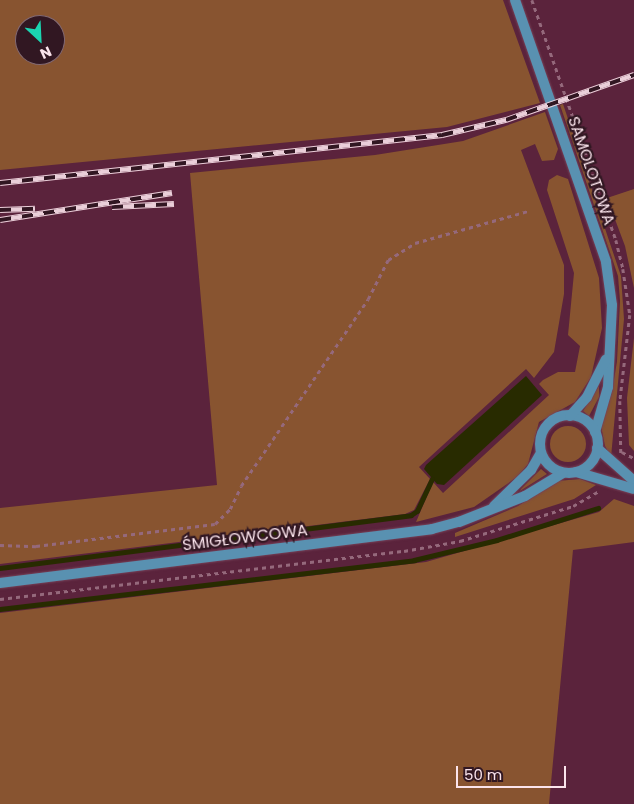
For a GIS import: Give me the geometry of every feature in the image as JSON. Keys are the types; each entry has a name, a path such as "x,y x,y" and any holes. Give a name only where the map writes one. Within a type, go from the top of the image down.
{"street":[{"name":"SAMOLOTOWA","path":"515,0 606,262 612,305 608,356 608,387 595,432"},
{"name":"SAMOLOTOWA","path":"570,416 587,397 608,356"},
{"path":"576,472 590,464 597,448 595,432 583,420 570,416 559,417 546,427 540,442 541,453 547,464 563,473 576,472 634,489"},
{"path":"597,448 616,468 634,481"},
{"name":"ŚMIGŁOWCOWA","path":"490,510 531,470 541,453"},
{"name":"ŚMIGŁOWCOWA","path":"0,584 432,529 525,496 563,473"}],"path":[{"path":"532,0 616,240 623,269 630,315 620,401 622,452 616,468"},
{"path":"0,545 36,546 215,524 230,509 241,486 368,299 388,260 415,243 528,211"},
{"path":"622,452 634,458"},
{"path":"0,599 404,551 460,541 573,506 594,497 608,482"}],"shaded area":[{"path":"0,0 503,0 540,103 447,127 0,170"},
{"path":"563,104 621,276 624,319 611,457 605,446 601,426 612,392 617,361 620,301 618,276 560,105"},
{"path":"545,112 558,149 554,160 542,161 535,144 521,150 564,265 564,294 554,352 534,378 526,369 419,467 430,479 414,510 405,514 0,564 0,508 217,485 190,173 375,155 463,141"},
{"path":"557,175 568,179 599,278 602,328 591,377 575,402 539,422 528,464 517,477 474,507 416,522 433,482 443,493 549,395 539,384 543,380 558,372 575,372 580,346 568,335 574,273 547,190 549,180"},
{"path":"634,189 634,288 625,246 607,198"},
{"path":"634,338 634,451 629,445 627,398"},
{"path":"526,376 542,395 444,485 437,484 424,469 426,465"},
{"path":"599,386 599,397 589,416 583,411"},
{"path":"568,426 575,427 581,431 585,437 585,451 581,457 575,461 568,462 561,461 555,457 551,451 550,444 551,437 555,431 561,427"},
{"path":"541,469 547,474 520,491 521,489"},
{"path":"580,479 596,485 574,499 455,537 455,533 518,506 557,481"},
{"path":"614,499 634,506 634,542 573,550 549,804 0,804 0,613 426,562 599,512"}],"waterway":[{"path":"0,568 411,515 417,511 432,479"},
{"path":"0,609 414,560 497,540 598,508"}],"railway":[{"path":"0,183 442,135 506,120 634,75"},
{"path":"0,220 172,193"},
{"path":"112,207 174,204"},
{"path":"0,210 35,209"}]}
